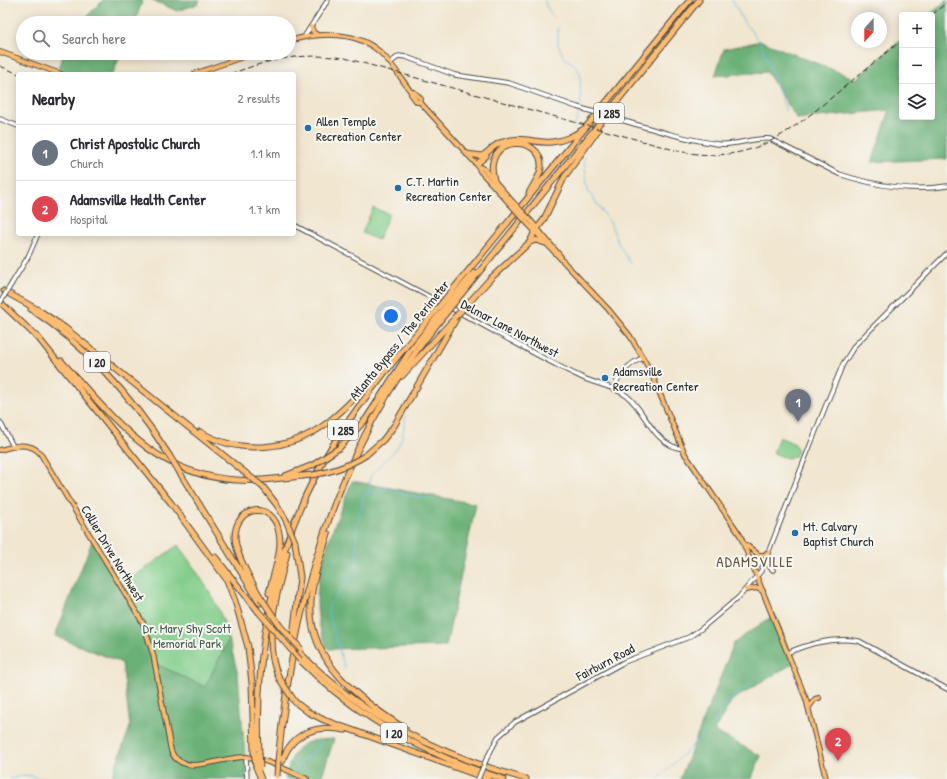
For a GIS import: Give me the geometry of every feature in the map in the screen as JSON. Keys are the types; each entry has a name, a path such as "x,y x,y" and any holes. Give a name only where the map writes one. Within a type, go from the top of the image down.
{"highway":[{"name":"Atlanta Bypass / The Perimeter","path":"280,762 284,702 294,644 314,564 340,492 365,436 388,392 442,311 526,201 690,0"},
{"name":"Atlanta Bypass / The Perimeter","path":"261,779 258,768 257,752 259,676 265,623 279,566 292,528 309,490 338,437 370,392 410,342 442,311 517,225 699,0"},
{"path":"388,392 490,279 530,242 536,230 543,221 565,176 612,109"},
{"path":"468,154 482,156 500,143 522,138 545,142 556,142 567,139 587,127"},
{"path":"478,165 497,147 508,141"},
{"path":"478,165 507,144 518,143 529,146 538,154 541,163 540,172 526,201"},
{"path":"494,180 493,164 499,150"},
{"path":"530,242 536,240 545,243"},
{"path":"2,290 52,318 263,488 277,505 286,520 295,542 300,576 293,634 294,644"},
{"name":"I 20","path":"2,290 59,329 100,366 136,406 169,455 260,601 301,651 343,692 379,718 414,738 461,759 526,779"},
{"name":"I 20","path":"0,302 36,335 258,611 300,660 341,698 394,734 442,758 503,779"},
{"path":"268,480 285,476 314,465 339,448 366,419 402,363 442,311"},
{"path":"36,335 120,426 154,453 182,467 213,477 239,480 268,480 339,470 366,455 383,440 394,426 455,318"},
{"path":"178,418 203,434 232,445 265,447 295,440 313,432 332,420 410,342"},
{"path":"340,492 312,594 311,615 313,630 324,656 336,674 364,700 405,729"},
{"path":"171,503 222,573 230,587 236,604 250,654 257,752"},
{"path":"260,601 239,554 235,538 236,526 240,519 245,514 256,510 265,512 271,516 276,522 280,534 280,546 269,595 265,623"},
{"path":"292,528 271,634 272,660 278,678 296,702 314,715 365,736 488,779"},
{"path":"301,651 348,692 405,729 461,759"},
{"path":"277,778 280,762 292,742 301,735 312,730 334,729 365,736"}],"main road":[{"path":"311,26 314,33 318,36"},
{"path":"296,39 304,37 336,35 356,39 374,48 390,63 412,92 411,94 414,98 420,102 478,165 483,168 511,202"},
{"path":"0,52 16,58"},
{"path":"21,60 54,72"},
{"path":"200,72 234,60"},
{"path":"478,165 480,171 530,222 545,243 563,259 615,317 644,358 683,449 745,544 757,577 789,652 809,707 826,779"},
{"path":"536,230 558,251 563,259"},
{"name":"Collier Drive Northwest","path":"0,450 14,446 29,446 40,453 143,623 153,654 170,751 174,760 184,768 192,770 246,757 258,760 307,779"},
{"path":"745,544 759,555 768,554"},
{"path":"746,590 756,588 763,591"},
{"path":"809,707 815,699 819,698"}],"street":[{"path":"304,37 328,0"},
{"path":"390,63 399,56 406,57 455,75 509,83 577,107 665,133 718,144 733,144 760,139 770,139 839,174 850,178 906,188 921,189 947,186"},
{"path":"0,119 16,125"},
{"name":"Delmar Lane Northwest","path":"296,226 581,377 613,389 628,397 651,428 661,438 674,447 683,449"},
{"path":"0,302 28,257 37,236"},
{"path":"768,554 769,566 773,570 761,571 826,405 848,355 855,345 947,252"},
{"path":"613,389 633,362 644,358"},
{"path":"0,422 14,446"},
{"name":"Fairburn Road","path":"478,779 498,737 515,722 625,662 695,633 728,608 746,590 761,571"},
{"path":"789,652 812,644 851,640 867,644 947,688"},
{"path":"246,757 247,779"}],"green space":[{"path":"103,0 143,0 137,16 87,16"},
{"path":"152,0 200,0 198,4 177,11"},
{"path":"947,0 947,159 872,162 890,110 797,119 767,72 715,76 724,49 761,41 856,79 899,42 899,120 935,120 935,12 933,12"},
{"path":"62,60 118,60 114,72 58,71"},
{"path":"373,208 389,214 378,240 362,233"},
{"path":"779,437 795,444 798,451 795,457 787,458 773,453"},
{"path":"352,481 476,504 446,646 328,649 319,621 317,600 319,582 327,548"},
{"path":"93,539 144,622 154,663 205,687 229,639 238,675 247,779 111,779 130,727 122,663 55,636"},
{"name":"Dr. Mary Shy Scott Memorial Park","path":"178,545 201,578 215,602 229,639 205,687 154,663 122,585"},
{"path":"775,614 794,663 732,700 714,731 761,756 751,779 680,779 734,643"},
{"path":"334,739 321,779 285,779 295,752 300,747 305,743 313,741"}],"waterway":[{"path":"545,0 546,6 553,17"},
{"path":"732,0 744,22 761,43 786,111"},
{"path":"558,28 558,44 564,58 574,64 580,73 581,106"},
{"path":"574,129 580,109"},
{"path":"584,158 588,191 610,222 618,243 631,264"},
{"path":"345,669 328,612 329,606 350,577 354,578 357,574 356,526 364,497 369,490 371,475 397,448 402,438 406,416"},
{"path":"368,494 379,489 389,489 402,494 429,499"},
{"path":"712,727 729,702 749,685 753,678"},
{"path":"658,779 708,730"},
{"path":"296,772 300,762 315,750 322,742"},
{"path":"10,779 27,775 46,779"}],"railway":[{"path":"935,12 947,2"},
{"path":"296,57 313,56 345,58 678,151 702,154 724,154 744,151 762,145 796,126 899,42"},
{"path":"236,72 278,60"},
{"path":"0,66 16,73"}],"place":[{"name":"Allen Temple Recreation Center","path":"308,128"},
{"name":"C.T. Martin Recreation Center","path":"398,188"},
{"name":"Adamsville Recreation Center","path":"605,378"},
{"name":"Christ Apostolic Church","path":"798,422"},
{"name":"Mt. Calvary Baptist Church","path":"795,533"},
{"name":"Adamsville Health Center","path":"838,761"}],"district":[{"name":"ADAMSVILLE","path":"755,561"}]}
